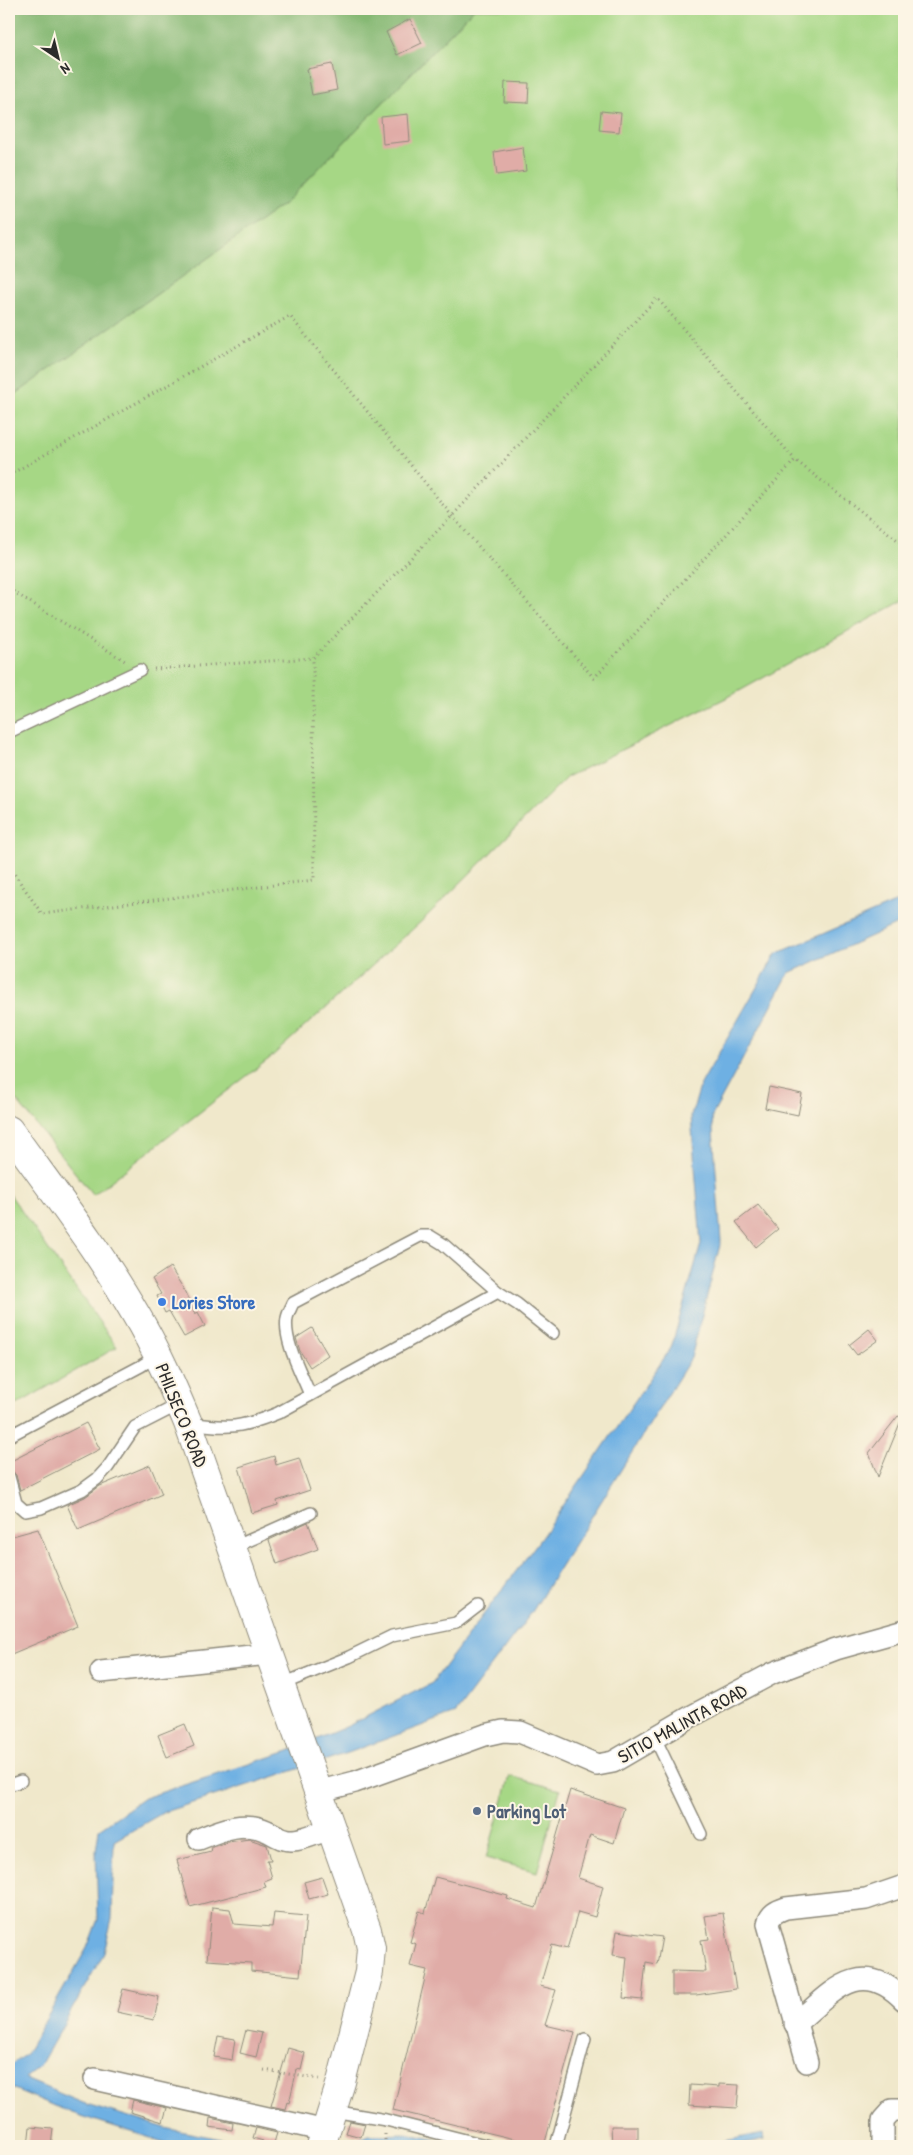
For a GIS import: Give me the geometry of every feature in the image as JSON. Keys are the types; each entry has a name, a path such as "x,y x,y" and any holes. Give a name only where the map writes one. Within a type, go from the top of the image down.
{"street":[{"name":"PHILSECO ROAD","path":"9,1130 105,1265 158,1355 184,1413 360,1911 371,1948 369,1972 342,2082 327,2129"},
{"name":"SITIO MALINTA ROAD","path":"316,1787 355,1782 485,1735 503,1731 520,1732 597,1765 613,1762 773,1673 836,1649 904,1630"},
{"path":"101,1672 269,1654"},
{"path":"199,1840 221,1830 242,1826 266,1830 282,1839 294,1841 330,1829"},
{"path":"807,2062 768,1924 769,1918 786,1908 866,1899 904,1886"},
{"path":"795,2024 838,1988 856,1979 876,1980 887,1984 904,2000"},
{"path":"95,2079 327,2129"},
{"path":"883,2146 883,2120 892,2110 904,2110"}],"lane":[{"path":"9,732 140,670"},
{"path":"310,1395 293,1353 289,1336 287,1319 292,1303 420,1236 430,1236 443,1244 498,1292 517,1304 553,1333"},
{"path":"9,1477 16,1503 25,1511 41,1508 82,1490 97,1479 135,1427 184,1413 222,1428 247,1424 278,1413 498,1292"},
{"path":"9,1436 142,1366 158,1355"},
{"path":"232,1548 311,1513"},
{"path":"280,1685 349,1657 392,1636 456,1623 478,1606"},
{"path":"655,1738 701,1834"},
{"path":"9,1785 21,1781"},
{"path":"556,2146 585,2039"},
{"path":"327,2129 386,2120 489,2146"}],"path":[{"path":"9,589 140,670 313,658 452,516 657,298 795,460 904,545"},
{"path":"9,475 290,316 452,516 594,678 795,460"},
{"path":"9,866 42,914 314,880 313,658"},
{"path":"264,2070 342,2082"},
{"path":"385,2131 385,2146"}],"green space":[{"path":"9,9 474,9 284,204 9,399"},
{"path":"474,9 904,9 904,600 734,694 567,777 424,919 270,1058 93,1195 9,1091 9,399 284,204"},
{"path":"9,1193 117,1347 9,1409"},
{"path":"510,1776 560,1790 537,1872 486,1858"}],"water":[{"path":"904,899 904,921 789,973 712,1116 721,1241 691,1358 532,1612 456,1713 348,1753 164,1812 114,1841 112,1918 104,1953 42,2062 25,2079 83,2103 169,2129 258,2146 176,2146 72,2113 14,2089 9,2091 9,2066 26,2054 87,1948 98,1919 96,1851 99,1829 144,1798 289,1751 348,1726 432,1683 541,1538 671,1348 701,1244 691,1116 701,1084 776,954"},
{"path":"763,2133 764,2140 737,2146 700,2146"},
{"path":"409,2134 465,2146 344,2146 368,2135"}],"building":[{"path":"410,19 422,43 397,55 386,32"},
{"path":"332,64 337,90 312,95 307,69"},
{"path":"505,82 529,83 528,103 504,102"},
{"path":"601,111 621,113 619,132 599,130"},
{"path":"408,114 410,141 383,144 381,117"},
{"path":"523,147 526,171 497,175 494,152"},
{"path":"769,1087 802,1094 798,1115 765,1108"},
{"path":"758,1205 778,1229 756,1247 736,1222"},
{"path":"170,1267 183,1288 195,1314 198,1312 205,1326 184,1337 169,1311 165,1313 157,1296 161,1294 152,1279"},
{"path":"312,1328 328,1355 310,1367 300,1351 296,1338"},
{"path":"869,1329 878,1340 857,1355 849,1345"},
{"path":"898,1416 902,1418 878,1477 869,1453"},
{"path":"86,1423 100,1449 20,1490 16,1475 9,1470 9,1462"},
{"path":"274,1456 276,1465 299,1458 310,1490 277,1501 278,1505 252,1513 239,1467"},
{"path":"150,1465 162,1494 78,1530 67,1505 85,1497 100,1486"},
{"path":"308,1522 318,1549 277,1564 269,1540"},
{"path":"38,1529 78,1626 9,1655 9,1537"},
{"path":"185,1724 194,1746 167,1757 158,1735"},
{"path":"570,1790 624,1808 614,1843 590,1835 578,1878 603,1886 595,1917 578,1912 567,1949 552,1945 540,1986 556,1990 545,2025 575,2032 544,2146 393,2110 427,1970 410,1966 416,1944 410,1942 419,1911 425,1913 435,1877 508,1896 507,1899 536,1908"},
{"path":"249,1839 267,1845 271,1860 267,1860 272,1878 264,1881 266,1887 190,1907 177,1860 211,1852 212,1847 228,1842"},
{"path":"322,1877 328,1894 309,1899 304,1882"},
{"path":"212,1907 230,1909 234,1924 272,1927 274,1913 306,1916 300,1976 251,1971 251,1963 207,1960"},
{"path":"723,1913 736,1989 696,1995 672,1995 672,1971 706,1972 701,1940 709,1939 705,1916"},
{"path":"617,1931 662,1937 657,1964 646,1962 642,2000 623,1998 627,1957 613,1955"},
{"path":"123,1989 159,1997 154,2020 117,2012"},
{"path":"246,2030 262,2033 256,2057 240,2053"},
{"path":"218,2036 235,2039 232,2060 214,2057"},
{"path":"288,2048 305,2053 301,2070 297,2069 289,2103 287,2102 285,2109 271,2106"},
{"path":"719,2084 739,2085 737,2108 689,2105 690,2085 719,2087"},
{"path":"133,2100 167,2108 163,2122 130,2112"},
{"path":"210,2118 233,2123 232,2130 209,2127"},
{"path":"350,2121 365,2124 361,2137 346,2133"},
{"path":"611,2126 638,2126 638,2146 612,2146"},
{"path":"30,2127 53,2129 51,2146 28,2146"},
{"path":"256,2128 277,2133 273,2146 262,2146 263,2141 253,2138"}],"place":[{"name":"Lories Store","path":"162,1302"},
{"name":"Parking Lot","path":"477,1811"}]}
